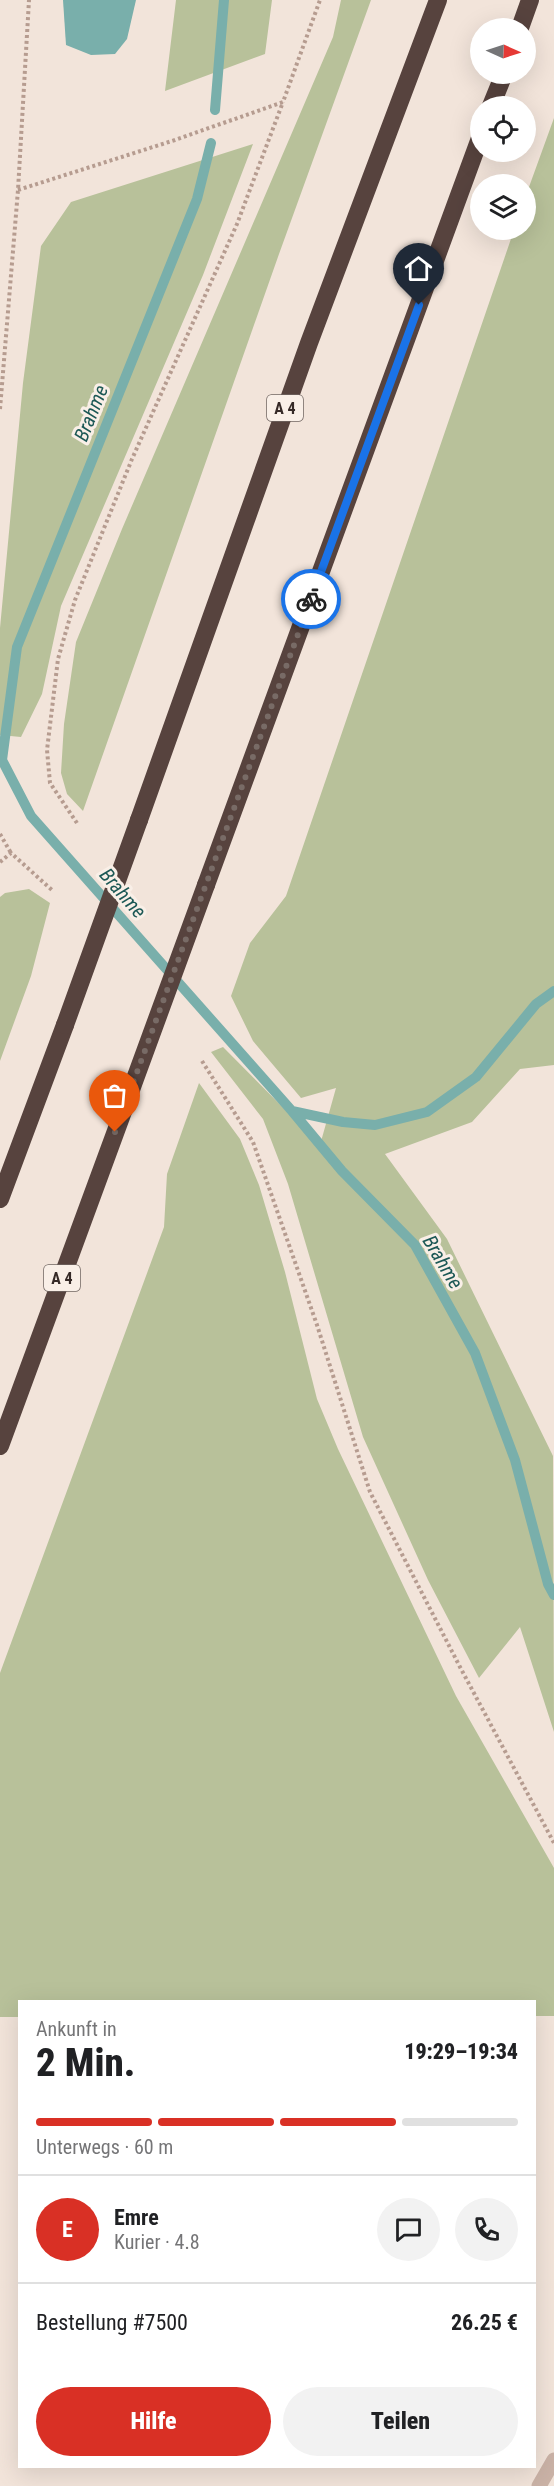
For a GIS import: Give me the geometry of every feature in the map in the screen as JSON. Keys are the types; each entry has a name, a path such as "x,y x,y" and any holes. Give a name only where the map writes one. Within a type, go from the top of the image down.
{"highway":[{"name":"A 4","path":"0,1199 65,1025 309,343 438,0"},
{"path":"524,18 531,0"},
{"name":"A 4","path":"0,1446 471,162"}],"street":[{"path":"539,2486 554,2460"}],"path":[{"path":"0,409 18,190 28,0"},
{"path":"77,823 50,783 47,750 58,659 75,600 132,459 237,224 320,0"},
{"path":"18,190 176,140 283,102"},
{"path":"0,834 11,853 52,890"},
{"path":"0,862 11,853"},
{"path":"202,1061 254,1142 317,1325 370,1492 465,1678 554,1843"}],"green space":[{"path":"176,0 272,0 265,54 165,91"},
{"path":"341,0 371,0 83,811 67,794 61,773 64,724 76,642 122,529 333,37"},
{"path":"554,118 554,1065 520,1069 472,1122 385,1154 447,1239 553,1456 554,1732 520,1627 479,1678 428,1580 363,1437 288,1184 263,1119 211,1052 223,1047 320,1145 336,1088 301,1098 253,1041 231,996 250,943 286,896 511,240 536,240 536,174 534,174"},
{"path":"253,144 203,275 61,606 42,694 21,737 0,735 0,628 23,383 41,246 71,202"},
{"path":"29,889 50,903 31,976 0,1061 0,897 5,893"},
{"path":"199,1083 240,1139 259,1185 285,1272 317,1399 338,1449 456,1696 554,1868 554,2016 536,2016 536,2000 18,2000 18,2017 0,2017 0,1673 164,1227 167,1174"}],"water":[{"path":"63,0 136,0 127,39 115,54 91,55 66,45"}],"waterway":[{"name":"Brahme","path":"215,110 224,0"},
{"name":"Brahme","path":"211,143 197,199 17,647 2,760 31,816 292,1111 342,1171 415,1245 475,1353 515,1460 548,1584 554,1595"},
{"path":"292,1111 343,1122 375,1125 427,1112 476,1077 536,1004 554,991"}],"way so far":[{"path":"115,1132 311,599"}],"route":[{"path":"311,599 419,305"}]}
